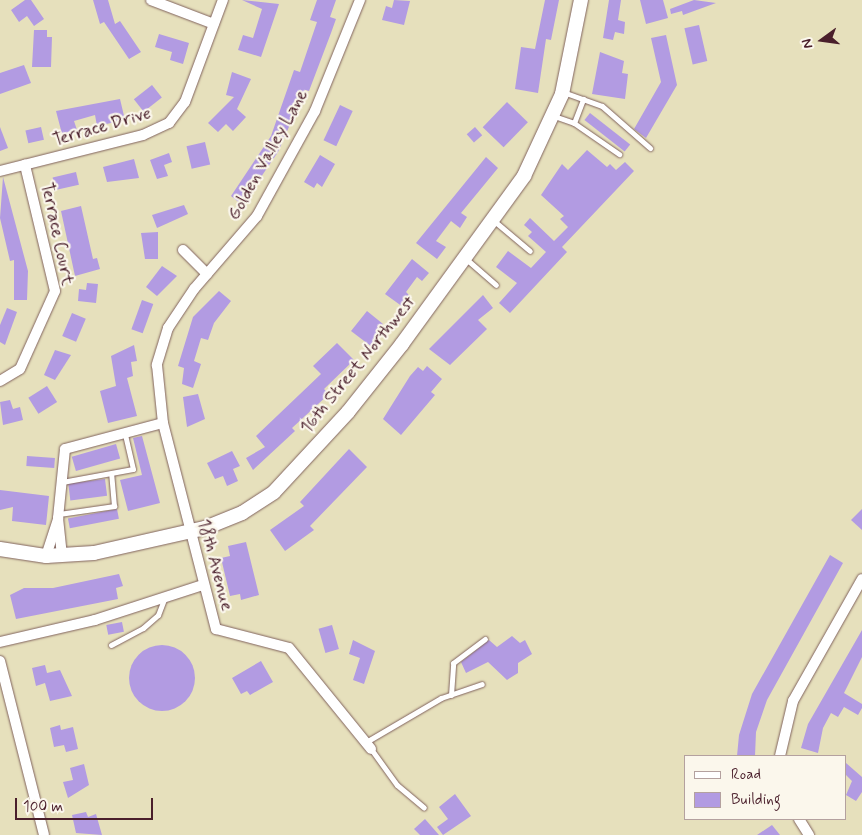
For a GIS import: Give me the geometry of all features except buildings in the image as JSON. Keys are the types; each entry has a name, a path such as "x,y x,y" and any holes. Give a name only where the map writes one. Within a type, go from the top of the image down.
{"street":[{"path":"151,0 214,24"},
{"name":"Terrace Drive","path":"0,171 143,135 169,123 185,102 223,0"},
{"name":"Golden Valley Lane","path":"157,396 157,364 168,328 208,274 257,216 315,111 360,0"},
{"name":"16th Street Northwest","path":"0,549 46,556 62,556 189,531 242,513 274,492 348,412 464,258 533,160 563,92 581,0"},
{"name":"Terrace Court","path":"0,381 20,369 55,291 25,165"},
{"path":"183,250 208,274"},
{"name":"18th Avenue","path":"157,396 189,531 216,629 288,648 368,746"},
{"path":"62,556 58,516 60,482 66,449 163,423"},
{"path":"46,556 58,516"},
{"path":"780,755 793,702 862,579"},
{"path":"0,642 95,620 203,584"},
{"path":"0,661 44,835"},
{"path":"800,820 809,835"}],"lane":[{"path":"563,92 602,106 650,148"},
{"path":"574,123 583,99"},
{"path":"554,116 574,123 619,154"},
{"path":"492,219 530,251"},
{"path":"464,258 496,286"},
{"path":"60,482 133,469 125,432"},
{"path":"58,516 114,506 111,474"},
{"path":"110,645 150,622 165,596"},
{"path":"450,695 453,663 485,639"},
{"path":"424,808 397,785 368,746 450,695 482,684"}]}
